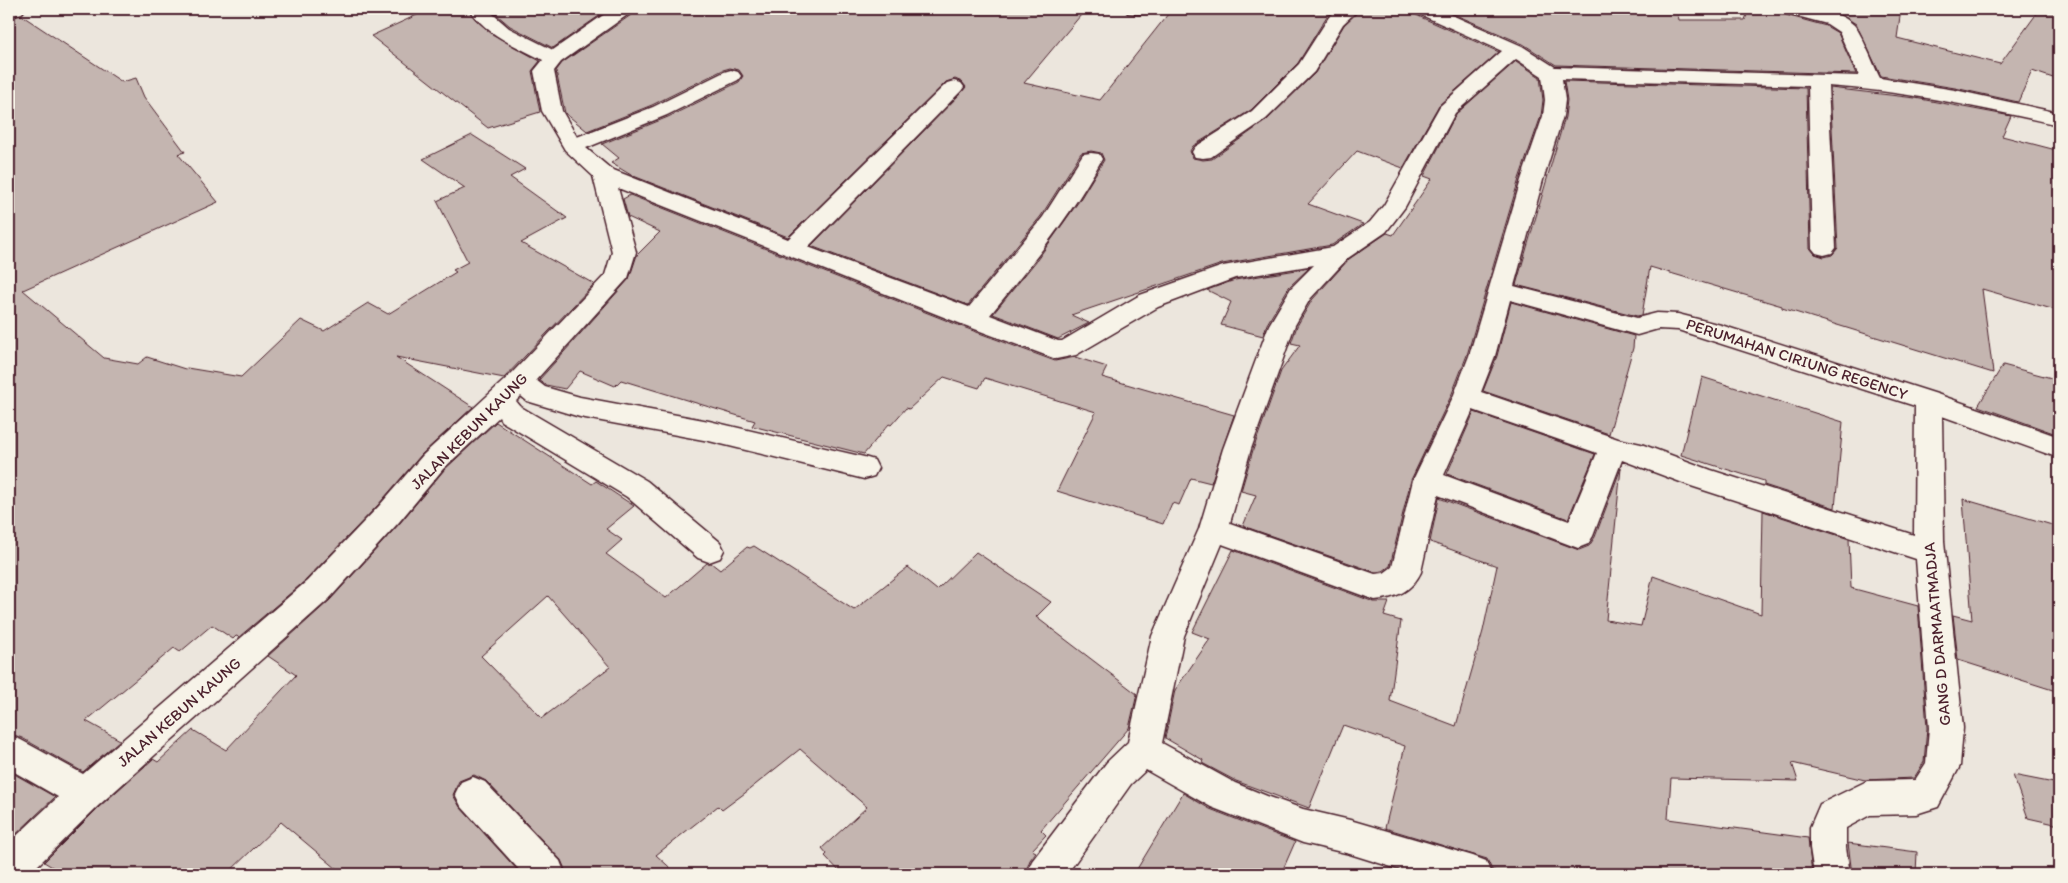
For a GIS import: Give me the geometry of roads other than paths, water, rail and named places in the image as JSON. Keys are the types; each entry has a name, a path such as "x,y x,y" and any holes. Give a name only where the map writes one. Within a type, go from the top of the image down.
{"street":[{"path":"9,12 16,9"},
{"path":"478,9 488,22 499,30 554,58"},
{"path":"624,9 554,58 544,71 552,111 572,146 602,174 1049,348 1056,350 1067,349 1150,301 1231,271 1340,253"},
{"path":"1134,9 1139,9"},
{"path":"1203,152 1259,115 1307,68 1336,21 1350,9"},
{"path":"1423,9 1514,50 1551,73 1872,83 1955,96 2059,119"},
{"path":"1792,9 1834,20 1847,29 1872,83"},
{"path":"1045,874 1118,773 1143,750 1168,636 1214,529 1237,449 1282,325 1300,294 1340,253 1378,228 1394,207 1447,110 1514,50"},
{"path":"1214,529 1375,587 1389,586 1399,581 1406,572 1427,480 1466,398 1482,356 1532,180 1553,116 1555,100 1551,73"},
{"path":"572,146 660,112 731,76"},
{"path":"1818,80 1824,248"},
{"path":"792,249 954,87"},
{"path":"974,319 1040,238 1075,190 1091,159"},
{"name":"JALAN KEBUN KAUNG","path":"9,868 86,794 318,590 390,514 434,462 510,390 616,278 624,252 602,174"},
{"name":"PERUMAHAN CIRIUNG REGENCY","path":"1501,290 1638,327 1657,321 1678,322 1721,334 1928,401 2059,448"},
{"path":"709,550 637,488 511,414 510,390 536,394 580,407 709,431 864,468"},
{"path":"1466,398 1616,449 1631,451 1701,478 1930,552"},
{"name":"GANG D DARMAATMADJA","path":"1832,874 1828,848 1828,827 1833,816 1867,798 1926,795 1943,766 1946,728 1930,552 1928,401"},
{"path":"1427,480 1578,536 1609,456 1616,449"},
{"path":"1143,750 1223,795 1270,814 1303,826 1350,837 1473,874"},
{"path":"9,751 86,794"},
{"path":"472,794 547,874"}]}
